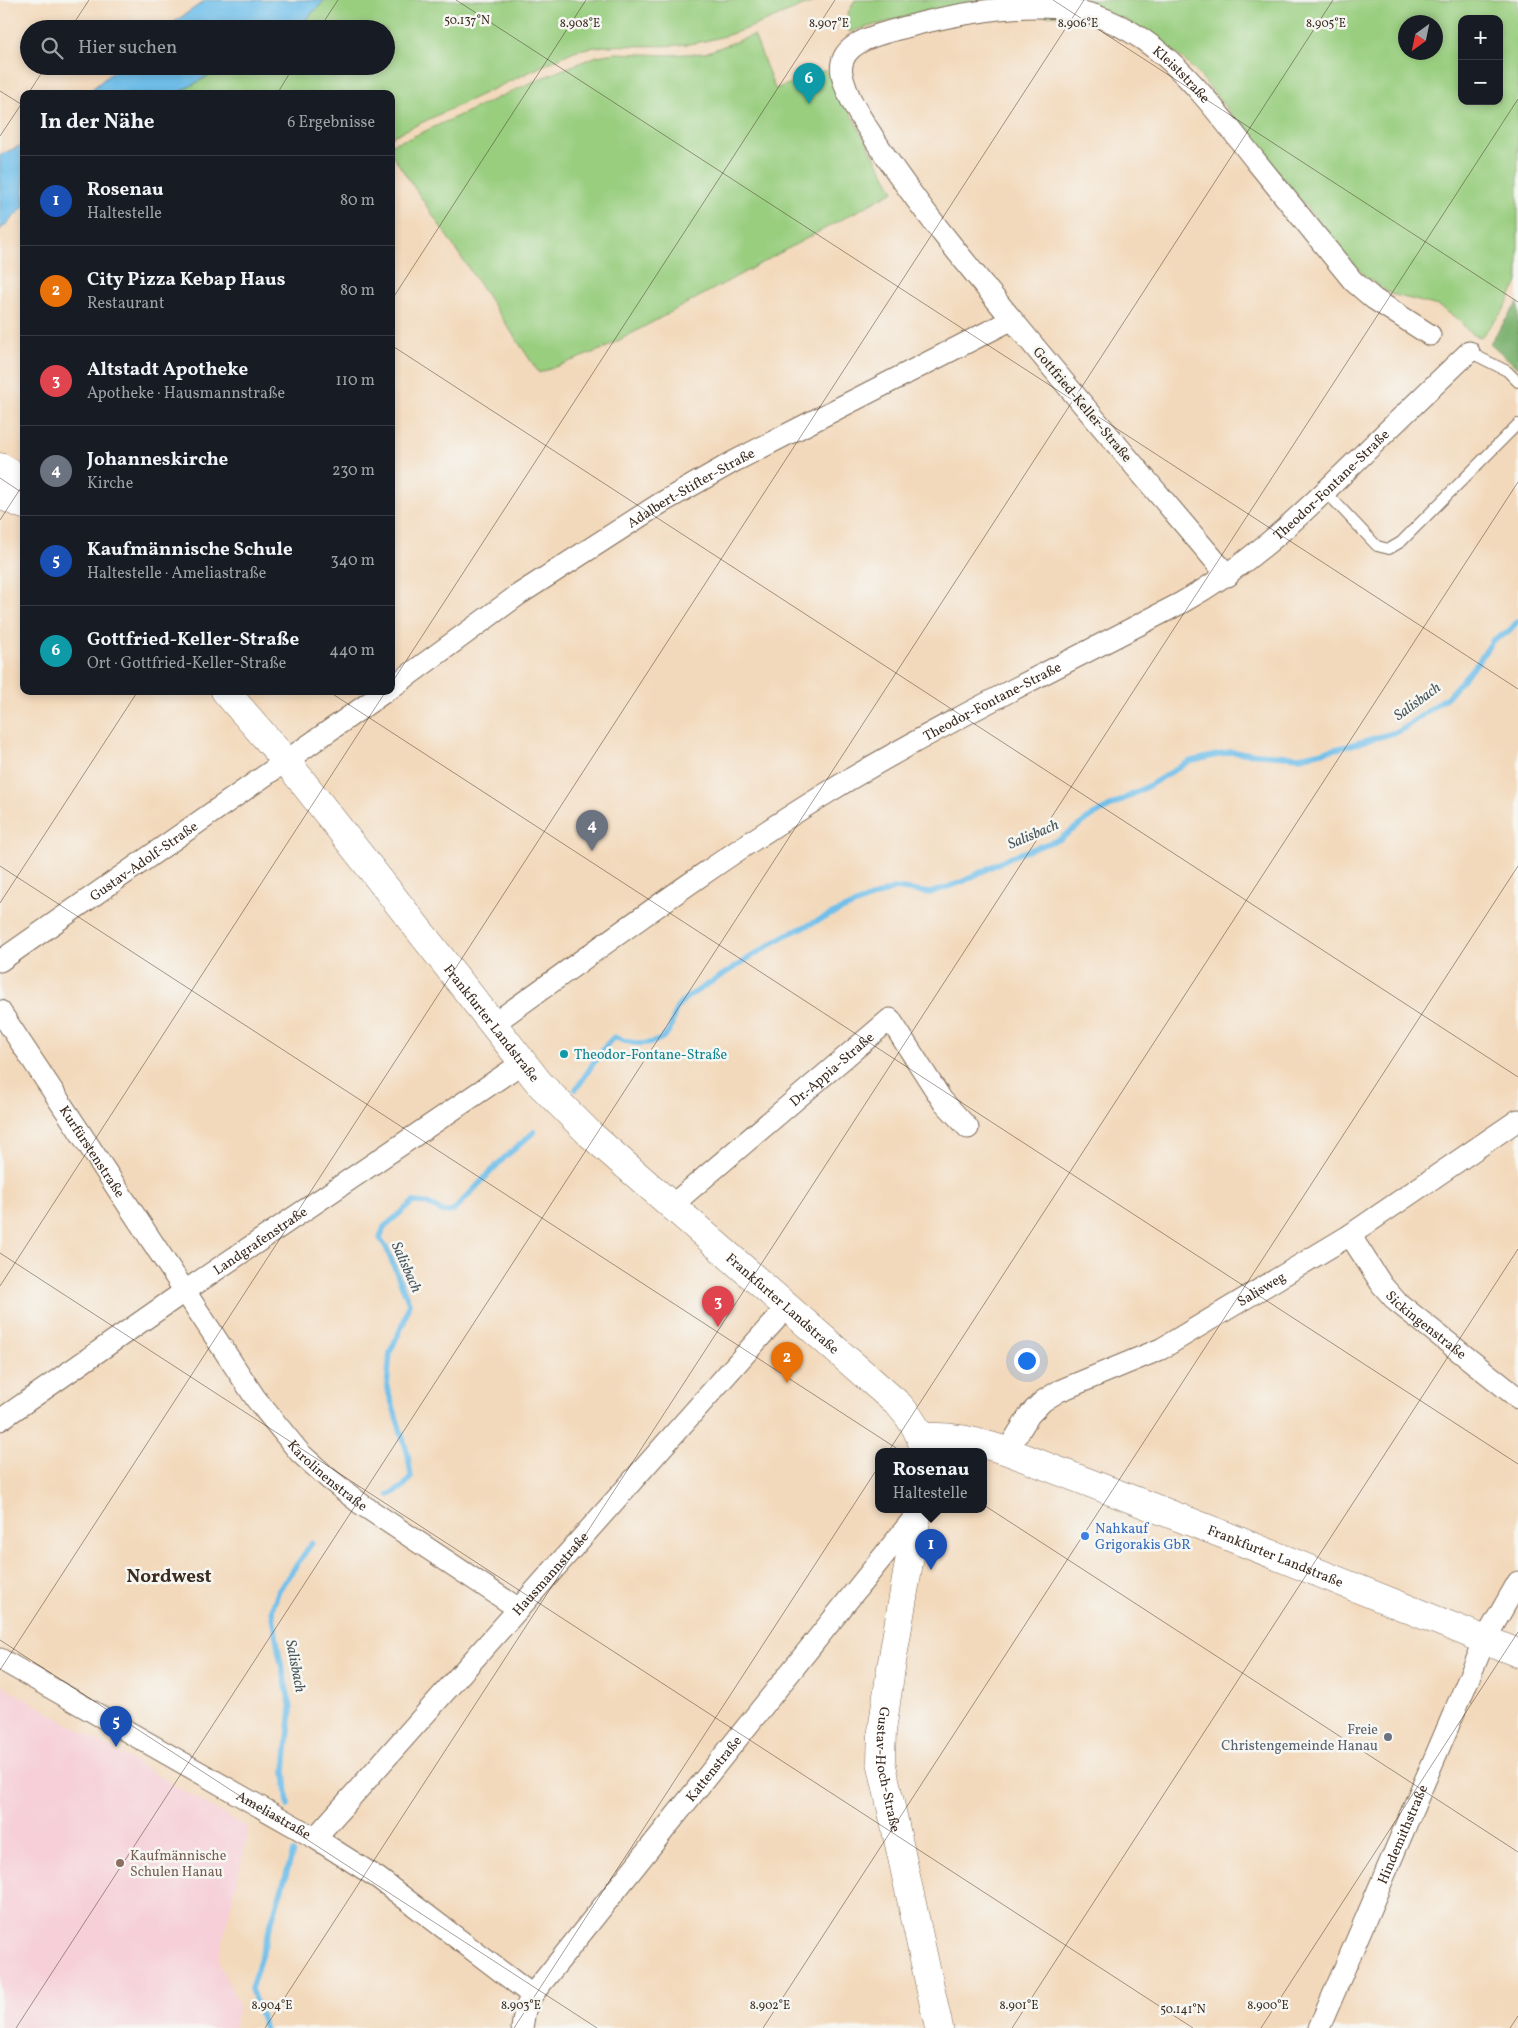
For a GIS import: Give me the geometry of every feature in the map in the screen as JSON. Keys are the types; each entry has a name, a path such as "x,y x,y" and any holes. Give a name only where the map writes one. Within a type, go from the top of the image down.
{"main road":[{"path":"0,467 20,478"},
{"path":"0,495 20,503"},
{"name":"Frankfurter Landstraße","path":"228,695 286,762 540,1084 590,1134 786,1308 899,1405 910,1417 923,1444 944,1436 974,1441 1007,1451 1486,1638 1518,1653"},
{"name":"Gustav-Hoch-Straße","path":"918,1513 891,1668 882,1731 881,1761 939,2028"}],"street":[{"name":"Kleiststraße","path":"847,51 875,36 929,20 1002,9 1068,9 1096,16 1116,25 1139,37 1157,50 1193,84 1353,281 1374,299 1430,335"},
{"name":"Gottfried-Keller-Straße","path":"847,51 842,60 841,70 845,85 862,119 895,173 1011,320 1228,576"},
{"name":"Adalbert-Stifter-Straße","path":"395,685 518,596 661,504 733,462 1011,320"},
{"name":"Theodor-Fontane-Straße","path":"492,1024 752,841 826,794 888,757 1181,603 1228,576 1273,540 1469,352"},
{"path":"286,762 380,695"},
{"name":"Gustav-Adolf-Straße","path":"0,961 286,762"},
{"name":"Kurfürstenstraße","path":"0,1011 186,1291"},
{"name":"Dr.-Appia-Straße","path":"671,1206 890,1019 942,1100 968,1128"},
{"name":"Landgrafenstraße","path":"0,1420 522,1063"},
{"name":"Salisweg","path":"1007,1451 1030,1414 1043,1401 1059,1391 1161,1349 1350,1235 1518,1120"},
{"name":"Sickingenstraße","path":"1350,1235 1382,1285 1397,1302 1518,1398"},
{"name":"Karolinenstraße","path":"186,1291 256,1399 300,1453 361,1504 519,1609"},
{"name":"Hausmannstraße","path":"315,1838 786,1308"},
{"name":"Kattenstraße","path":"522,2028 525,2010 532,1995 916,1513"},
{"name":"Hindemithstraße","path":"1319,2028 1486,1638 1518,1582"},
{"name":"Ameliastraße","path":"0,1659 315,1838 378,1878 532,1995"}],"lane":[{"path":"1469,352 1507,371 1518,382"},
{"path":"1325,491 1377,546 1389,549 1401,542 1518,424"}],"shaded area":[{"name":"Kaufmännische Schulen Hanau","path":"0,1684 249,1829 218,1960 239,2006 234,2028 0,2028"}],"green space":[{"path":"325,0 818,0 738,32 705,41 674,45 602,46 574,51 395,135 395,90 183,90 210,75 395,75 395,20 306,20"},
{"path":"855,0 1518,0 1518,282 1503,311 1481,337 1471,334 1458,319 1438,306 1391,294 1366,277 1342,251 1201,77 1164,43 1122,18 928,11 849,32 847,15"},
{"path":"754,35 775,89 826,70 894,191 603,349 539,373 395,159 395,143 410,138 539,79 597,56 615,53 668,55 705,53"},
{"path":"1518,302 1518,368 1490,343"}],"water":[{"path":"206,0 325,0 305,20 177,20"},
{"path":"109,75 210,75 183,90 91,90"},
{"path":"20,146 20,211 0,230 0,155"}],"waterway":[{"name":"Salisbach","path":"576,1089 598,1056 614,1037 640,1044 660,1039 668,1032 677,1008 686,998 784,936 839,911 895,888 930,893 962,882 1010,857 1060,839 1092,816 1188,762 1230,752 1300,757 1400,731 1447,697 1478,662 1493,640 1507,633 1518,621"},
{"name":"Salisbach","path":"389,1495 403,1487 411,1477 408,1455 387,1387 390,1352 404,1322 409,1303 386,1247 380,1238 384,1227 413,1202 426,1203 443,1211 453,1211 503,1159 534,1132"},
{"name":"Salisbach","path":"288,1806 285,1771 291,1708 279,1654 272,1609 279,1590 312,1543"},
{"name":"Salisbach","path":"265,2028 251,1989 293,1852"}],"place":[{"name":"Gottfried-Keller-Straße","path":"809,104"},
{"name":"Johanneskirche","path":"592,851"},
{"name":"Theodor-Fontane-Straße","path":"564,1054"},
{"name":"Altstadt Apotheke","path":"718,1327"},
{"name":"City Pizza Kebap Haus","path":"787,1383"},
{"name":"Nahkauf Grigorakis GbR","path":"1085,1536"},
{"name":"Rosenau","path":"931,1570"},
{"name":"Freie Christengemeinde Hanau","path":"1388,1737"},
{"name":"Kaufmännische Schule","path":"116,1747"},
{"name":"Kaufmännische Schulen Hanau","path":"120,1863"}],"district":[{"name":"Nordwest","path":"169,1575"}]}
